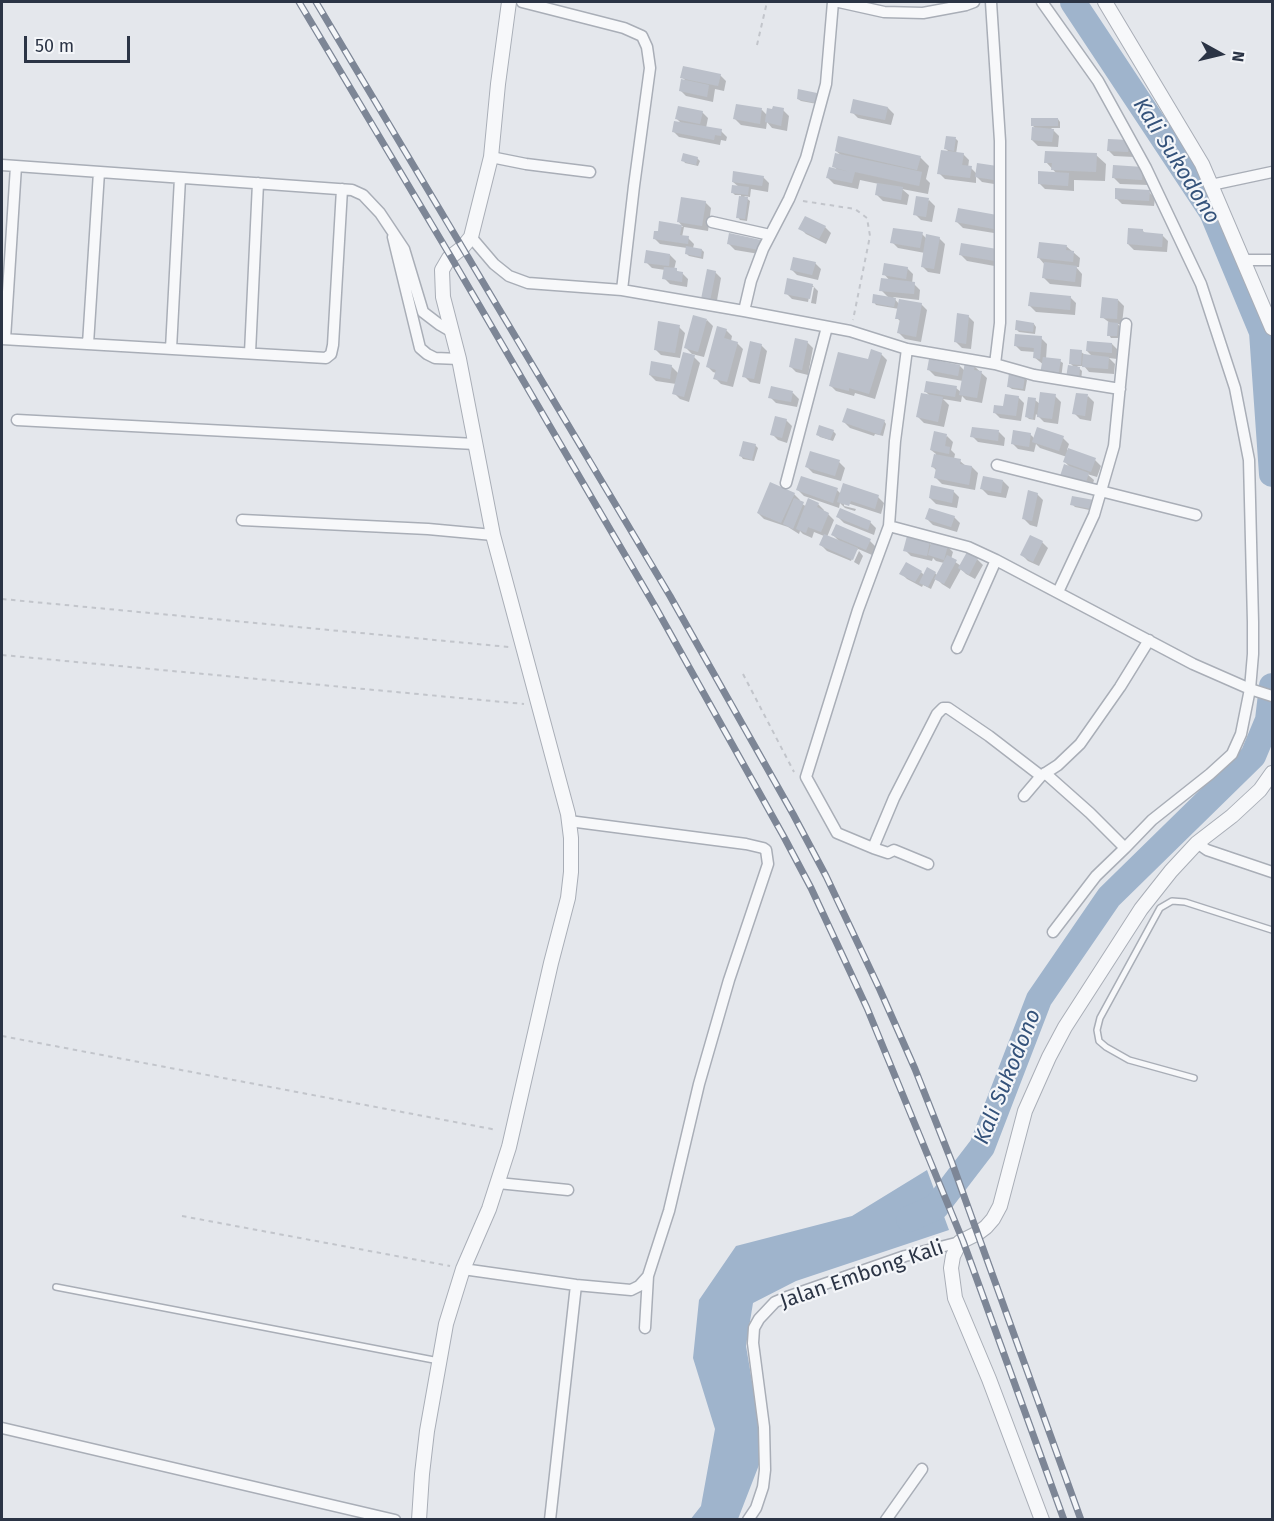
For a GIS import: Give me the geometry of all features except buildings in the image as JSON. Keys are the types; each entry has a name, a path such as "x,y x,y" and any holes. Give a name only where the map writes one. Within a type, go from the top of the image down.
{"street":[{"path":"419,1520 426,1442 446,1324 463,1269 498,1184 528,1068 572,872 569,821 493,535 459,359 443,297 442,270 449,258 471,237 491,157 509,2"},
{"path":"522,2 624,28 642,36 647,47 650,68 622,290"},
{"path":"744,311 751,281 763,249 789,199 806,158 826,84 833,2"},
{"path":"839,2 884,12 924,13 974,2"},
{"path":"992,2 1000,141 1000,323 994,364"},
{"path":"1042,2 1098,81 1146,168 1201,284 1235,388 1249,460 1253,622 1252,690 1241,734 1232,754 1152,820 1096,876 1053,932"},
{"path":"1105,2 1202,164 1272,328"},
{"path":"491,157 590,172"},
{"path":"2,165 352,190 363,195 380,213 404,249 423,312 420,348"},
{"path":"16,166 6,252 3,339 326,358 333,345 342,189"},
{"path":"87,344 99,172"},
{"path":"1211,184 1272,172"},
{"path":"171,349 180,177"},
{"path":"250,353 258,183"},
{"path":"712,222 770,235"},
{"path":"391,230 420,348 435,358 459,359"},
{"path":"471,237 494,264 509,276 528,283 622,290 744,311 850,331 907,349 994,364 1034,375 1120,389"},
{"path":"1244,260 1272,260"},
{"path":"423,312 452,332"},
{"path":"1058,592 1094,515 1114,446 1126,324"},
{"path":"786,483 827,327"},
{"path":"907,349 895,441 889,526 858,610 806,777 837,833 873,848 888,853 894,850 928,864"},
{"path":"18,420 475,444"},
{"path":"997,465 1196,515"},
{"path":"242,520 428,529 493,535"},
{"path":"889,526 968,547 1193,663 1252,690 1272,696"},
{"path":"957,648 996,560"},
{"path":"1024,796 1043,774 1058,765 1080,744 1120,687 1149,640"},
{"path":"873,848 894,798 937,714 943,708 948,708 1043,774 1090,813 1125,848"},
{"path":"1042,1520 989,1378 955,1298 951,1268 953,1256 960,1242 986,1227 1000,1206 1025,1111 1049,1057 1141,909 1197,843 1260,790 1272,773"},
{"path":"569,821 746,843 766,850 768,864 732,970 705,1063 669,1211 648,1276 645,1328"},
{"path":"1197,843 1207,850 1272,872"},
{"path":"498,1184 568,1190"},
{"name":"Jalan Embong Kali","path":"748,1520 756,1508 763,1487 765,1470 764,1427 753,1342 754,1328 759,1319 775,1302 787,1297 905,1256 960,1242"},
{"path":"463,1269 576,1285 631,1290 639,1286 648,1276"},
{"path":"550,1520 576,1285"},
{"path":"2,1428 396,1520"},
{"path":"886,1520 922,1469"}],"lane":[{"path":"1194,1078 1129,1060 1106,1047 1099,1041 1097,1030 1100,1017 1160,908 1172,901 1185,902 1272,930"},
{"path":"56,1287 439,1361"}],"path":[{"path":"757,45 767,2"},
{"path":"789,199 855,209 867,218 870,236 850,331"},
{"path":"2,599 524,648"},
{"path":"2,655 539,705"},
{"path":"743,674 797,778 806,777"},
{"path":"2,1036 512,1132"},
{"path":"182,1216 463,1269"}],"water":[{"path":"927,1170 949,1230 796,1281 753,1303 746,1346 764,1452 738,1519 690,1520 701,1506 715,1429 693,1358 699,1300 736,1246 852,1216"}],"waterway":[{"name":"Kali Sukodono","path":"1073,2 1212,212 1262,332 1272,474"},
{"name":"Kali Sukodono","path":"909,1219 936,1207 982,1147 1039,999 1109,897 1253,756 1268,720 1272,686"}],"railway":[{"path":"299,2 656,608 811,888 867,1008 963,1241 1064,1520"},
{"path":"316,2 670,596 826,876 915,1069 951,1160 1081,1520"}]}
